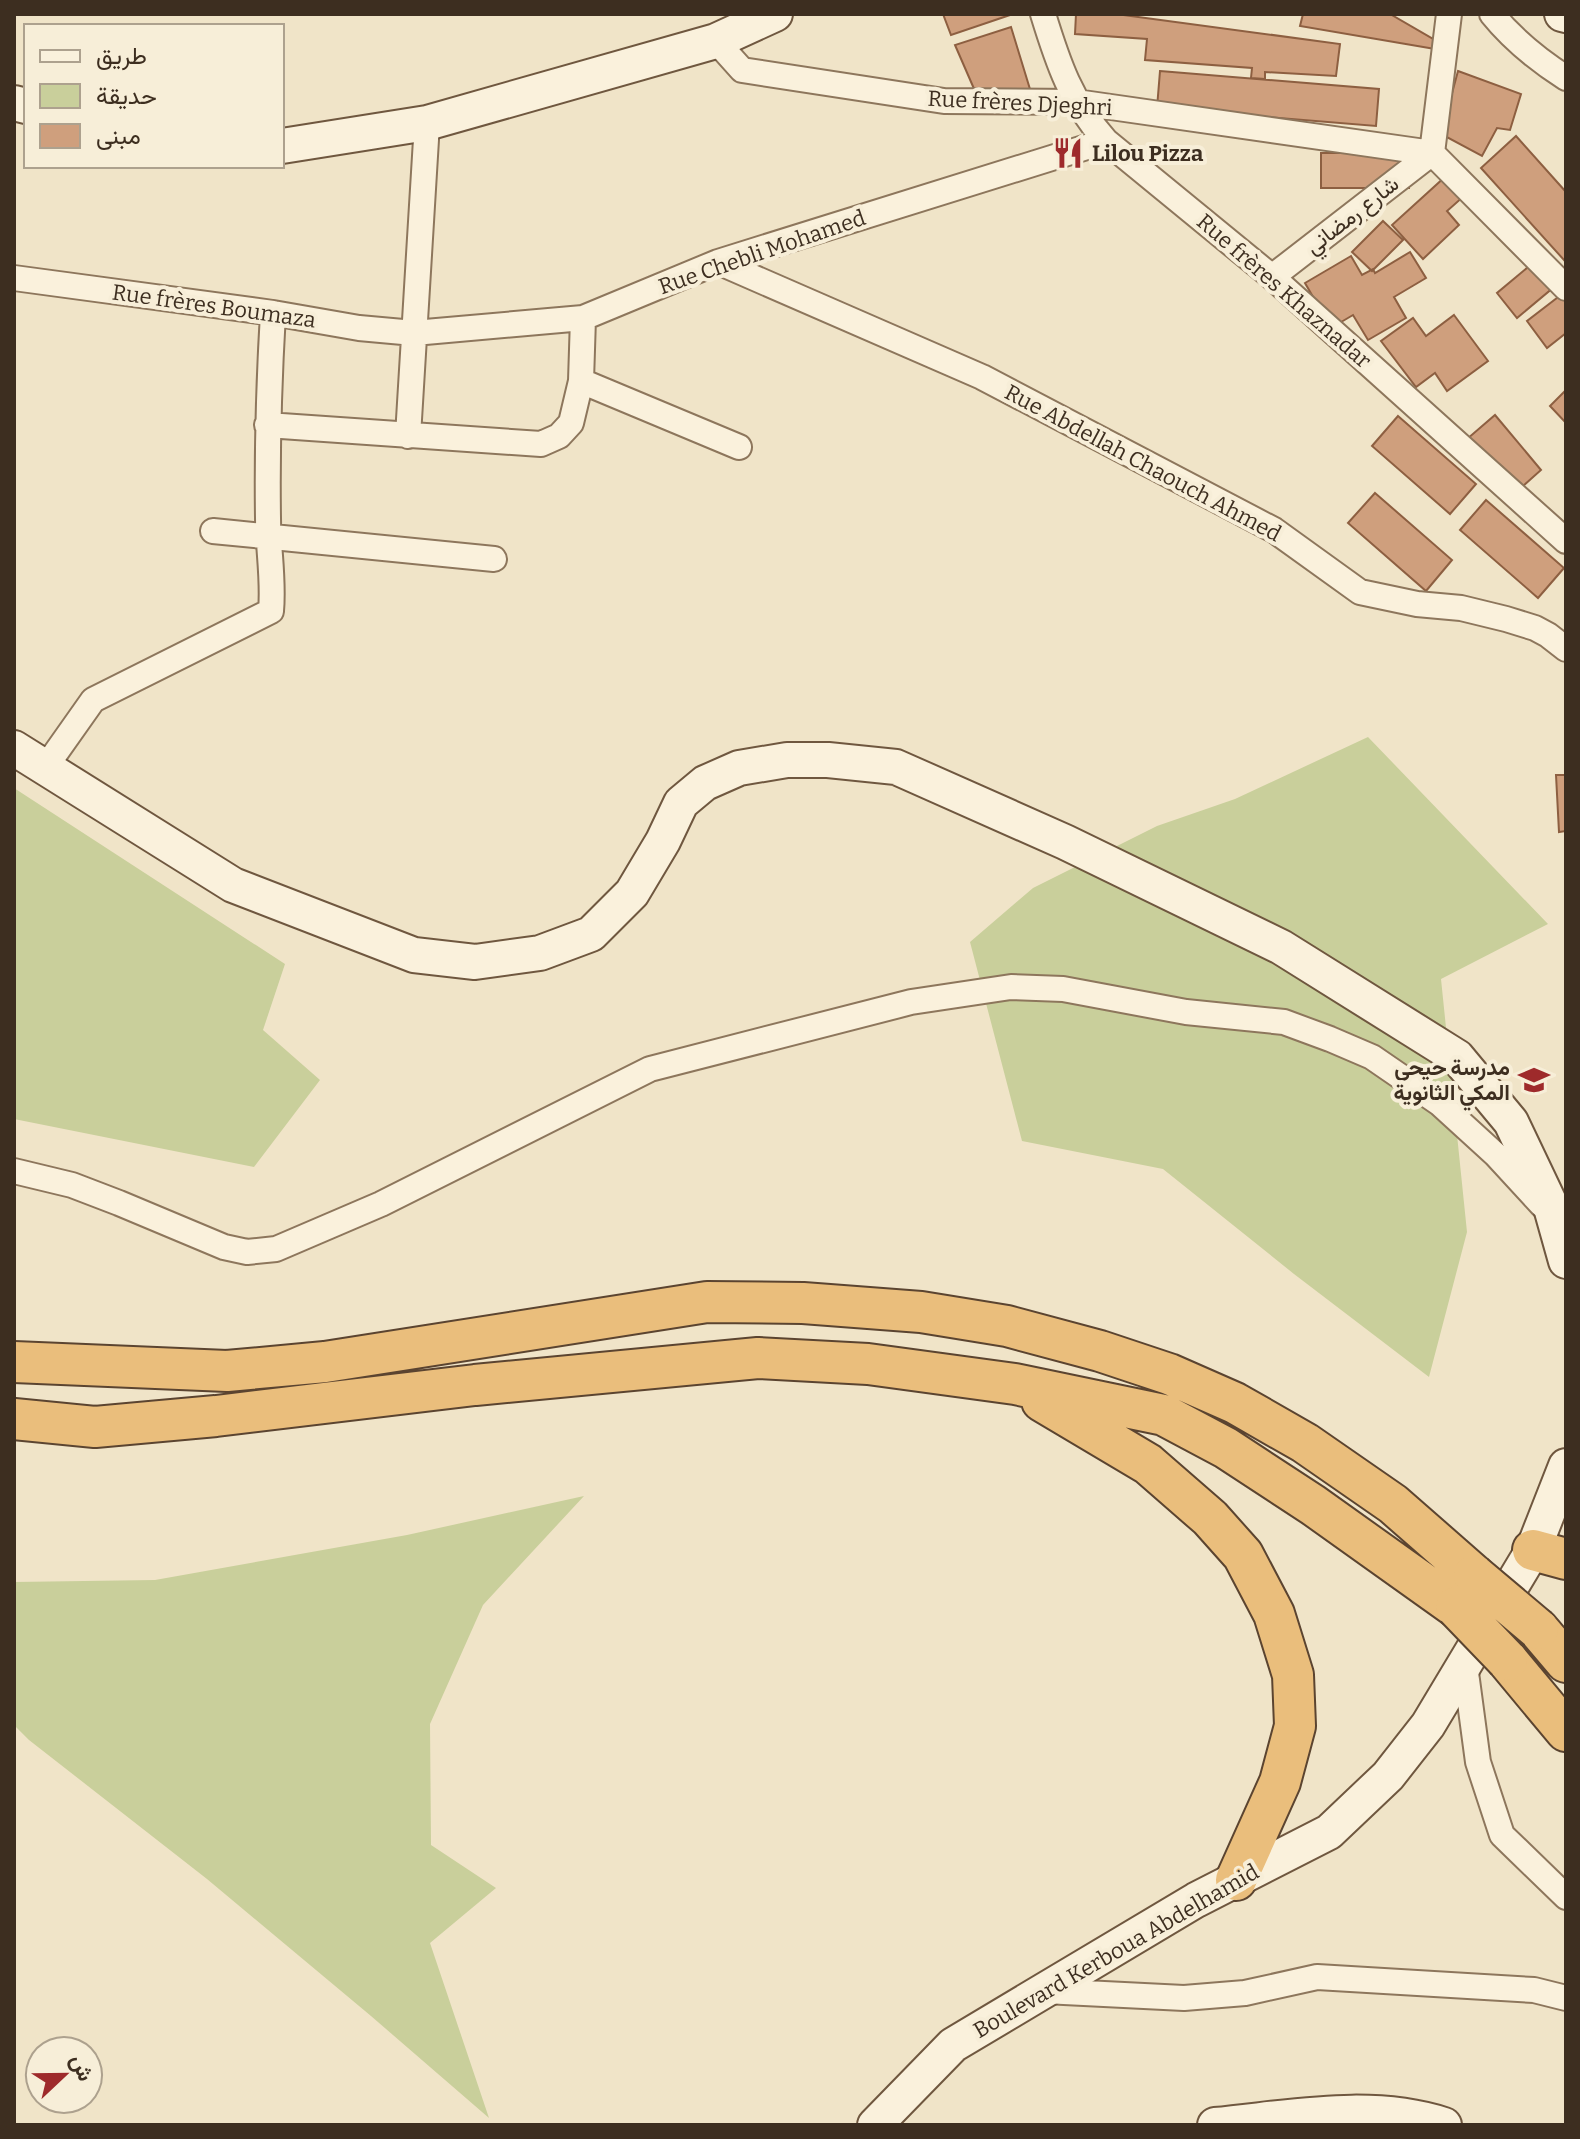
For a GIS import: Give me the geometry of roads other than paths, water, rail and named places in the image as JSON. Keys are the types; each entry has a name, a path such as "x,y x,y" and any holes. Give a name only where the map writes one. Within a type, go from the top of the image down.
{"highway":[{"path":"14,1362 87,1367 241,1370 325,1362 707,1302 803,1303 921,1312 1007,1326 1100,1351 1169,1374 1235,1403 1305,1443 1393,1504 1465,1591 1507,1660 1566,1731"},
{"path":"14,1419 95,1427 475,1385 758,1358 868,1364 1015,1384 1164,1415 1226,1448 1301,1496 1465,1591 1538,1629 1566,1662"},
{"path":"1015,1384 1148,1464 1210,1518 1243,1555 1274,1614 1293,1675 1295,1726 1280,1782 1236,1880"}],"main road":[{"path":"284,146 427,123 716,41 775,14"},
{"path":"14,748 233,885 414,955 475,962 540,953 591,934 632,893 681,803 705,783 739,768 787,760 828,760 896,767 1065,842 1281,947 1457,1057 1511,1122 1550,1204 1566,1261"},
{"name":"Boulevard Kerboua Abdelhamid","path":"875,2125 953,2045 1196,1900 1329,1832 1388,1776 1428,1725 1465,1665 1550,1554 1566,1466"},
{"path":"1215,2125 1362,2111 1424,2118 1444,2125"}],"street":[{"name":"Rue frères Khaznadar","path":"1043,14 1076,102 1106,141 1272,277 1566,541"},
{"path":"1449,14 1432,153 1566,288"},
{"path":"1492,14 1507,33 1530,53 1566,78"},
{"name":"Rue frères Djeghri","path":"716,41 742,70 944,101 1076,102 1432,153"},
{"path":"408,436 427,123"},
{"name":"Rue Chebli Mohamed","path":"414,333 583,318 718,262 1106,141"},
{"name":"شارع رمضاني","path":"1272,277 1432,153"},
{"name":"Rue Abdellah Chaouch Ahmed","path":"718,262 982,377 1274,530 1360,592 1417,604 1461,608 1506,619 1535,628 1566,649"},
{"name":"Rue frères Boumaza","path":"14,278 273,313 359,328 414,333"},
{"path":"45,768 93,700 271,611 267,425 273,313"},
{"path":"267,425 541,444 559,436 571,423 581,381 583,318"},
{"path":"581,381 739,447"},
{"path":"213,531 494,559"},
{"path":"14,1171 72,1185 224,1247 247,1252 276,1249 381,1204 650,1069 911,1002 1011,987 1063,989 1186,1012 1284,1022 1330,1039 1372,1057 1439,1103 1496,1155 1554,1219"},
{"path":"1465,1665 1478,1762 1502,1835 1566,1897"},
{"path":"1041,1991 1184,1998 1245,1993 1317,1977 1534,1990 1566,1998"}],"place":[{"name":"Lilou Pizza","path":"1068,153"},
{"name":"مدرسة حيحي المكي الثانوية","path":"1534,1080"}]}
